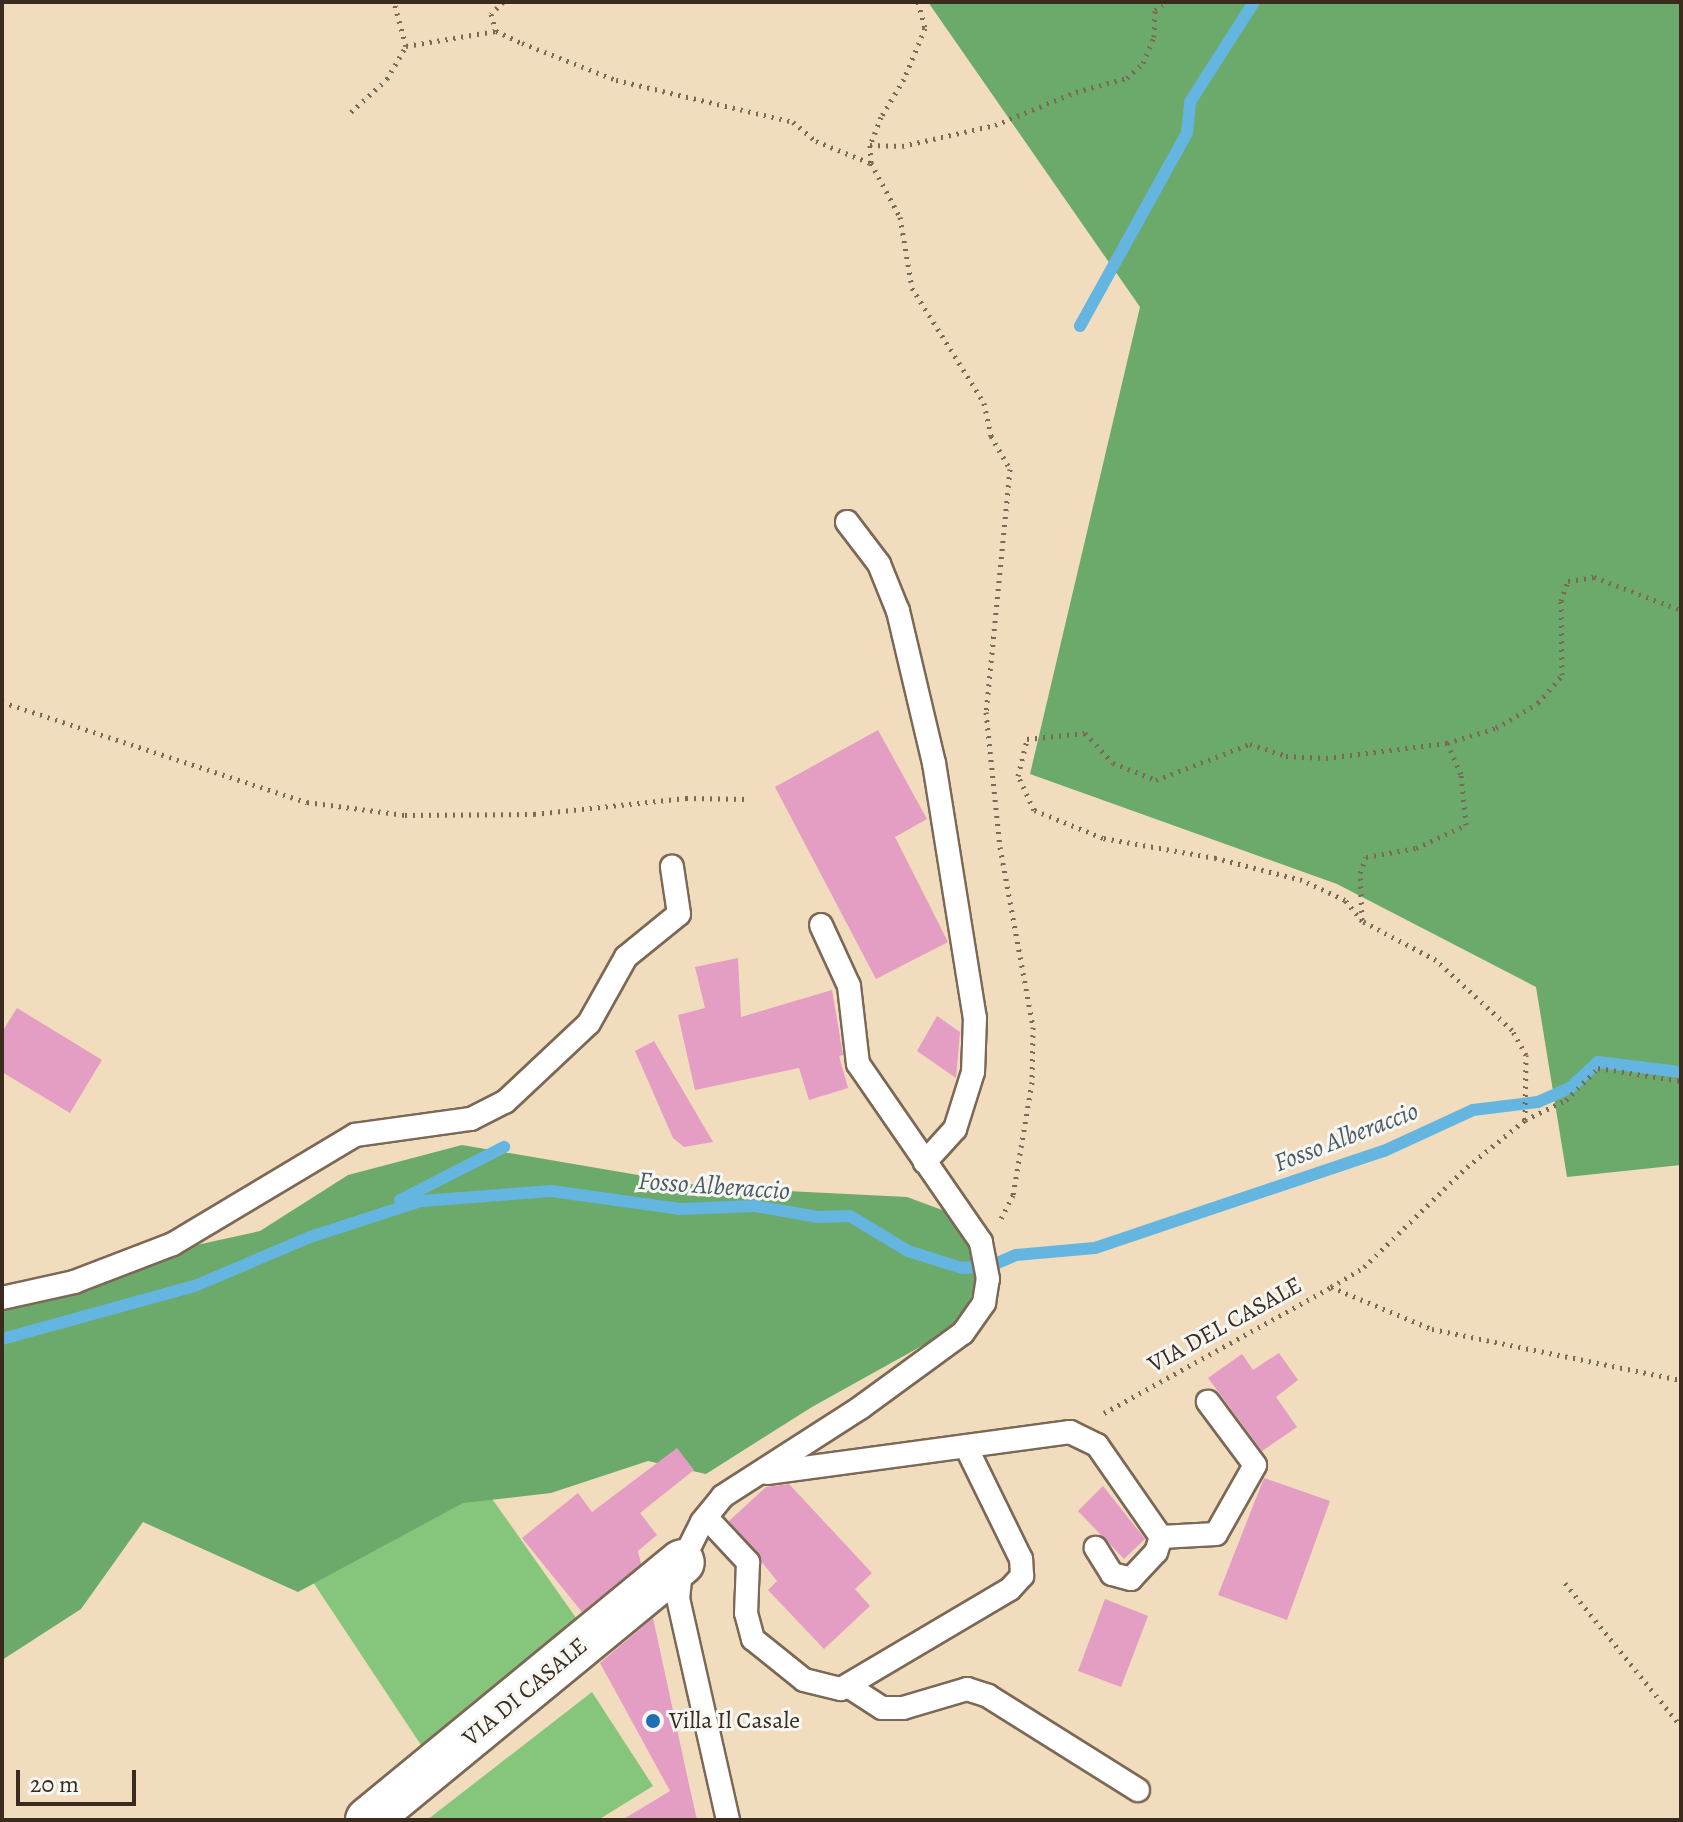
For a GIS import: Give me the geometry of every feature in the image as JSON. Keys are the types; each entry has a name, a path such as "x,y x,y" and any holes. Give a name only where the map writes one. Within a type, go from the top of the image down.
{"street":[{"name":"VIA DI CASALE","path":"368,1820 682,1562"}],"lane":[{"path":"847,522 879,564 898,611 934,763 975,1018 973,1072 955,1129 925,1162"},
{"path":"2,1298 74,1282 173,1244 355,1135 471,1119 505,1102 589,1023 626,957 679,914 672,867"},
{"path":"728,1820 678,1599 682,1562 706,1517 723,1496 762,1473 963,1333 984,1303 988,1279 982,1247 858,1064 849,986 821,925"},
{"path":"1161,1537 1216,1534 1255,1465 1208,1402"},
{"path":"762,1473 967,1449 1070,1432 1097,1445 1161,1537"},
{"path":"848,1686 1010,1589 1022,1576 1021,1559 967,1449"},
{"path":"706,1517 748,1562 746,1613 753,1639 804,1680 848,1686 882,1708 903,1708 967,1689 988,1696 1138,1790"},
{"path":"1096,1548 1112,1574 1131,1579 1156,1552 1161,1537"}],"path":[{"path":"351,112 387,79 406,46 394,2"},
{"path":"496,31 491,14 503,2"},
{"path":"918,2 925,28 870,145 871,163 900,217 912,288 984,403 991,436 1010,469 986,712 1000,847 1033,1027 1032,1082 1013,1195 995,1230 982,1247"},
{"path":"870,145 902,146 995,125 1076,92 1127,78 1143,63 1154,37 1155,10 1163,5"},
{"path":"406,46 496,31 616,80 793,122 816,141 871,163"},
{"path":"1525,1120 1526,1055 1512,1030 1436,960 1362,921 1345,900 1302,880 1216,858 1103,838 1034,810 1018,776 1027,739 1085,733 1113,763 1156,780 1250,744 1286,756 1326,758 1447,743 1496,728 1538,703 1562,675 1561,601 1568,581 1594,577 1679,607"},
{"path":"2,702 307,802 377,811 534,814 686,798 750,799"},
{"path":"1362,921 1360,873 1366,857 1416,848 1466,825 1461,774 1447,743"},
{"path":"1331,1287 1364,1267 1423,1205 1525,1120 1566,1100 1598,1068 1681,1081"},
{"name":"VIA DEL CASALE","path":"1070,1432 1331,1287 1432,1329 1681,1380"},
{"path":"1565,1583 1681,1726"}],"green space":[{"path":"928,2 1681,2 1681,1165 1567,1177 1536,987 1337,884 1030,774 1140,307"},
{"path":"462,1145 708,1187 907,1197 945,1211 980,1260 980,1281 954,1328 812,1407 706,1474 648,1461 551,1493 463,1503 298,1592 143,1522 81,1609 2,1660 2,1304 137,1258 260,1231 348,1175"},
{"path":"481,1483 581,1625 421,1745 305,1570"},
{"path":"592,1692 653,1786 598,1820 427,1820"}],"building":[{"path":"878,730 927,819 895,837 948,942 876,979 775,787"},
{"path":"738,958 741,1017 832,990 843,1055 839,1056 848,1088 809,1100 799,1068 695,1090 678,1015 705,1008 695,967"},
{"path":"17,1008 102,1060 70,1113 2,1072 2,1032"},
{"path":"937,1016 960,1032 956,1078 917,1051"},
{"path":"654,1041 713,1142 684,1147 673,1138 635,1051"},
{"path":"1279,1353 1298,1380 1276,1397 1297,1427 1262,1451 1208,1378 1242,1354 1253,1370"},
{"path":"677,1448 694,1470 640,1513 657,1535 638,1551 641,1564 582,1612 522,1538 578,1493 592,1512"},
{"path":"1264,1478 1330,1501 1287,1620 1218,1595"},
{"path":"789,1484 872,1573 855,1589 870,1606 824,1649 768,1590 777,1581 729,1521 766,1487"},
{"path":"1103,1486 1145,1539 1124,1559 1078,1511"},
{"path":"1105,1599 1148,1616 1121,1687 1078,1671"},
{"name":"Villa Il Casale","path":"653,1618 697,1820 622,1820 670,1791 600,1663"}],"waterway":[{"path":"1080,326 1187,133 1190,102 1254,2"},
{"name":"Fosso Alberaccio","path":"2,1339 195,1286 310,1237 421,1201 551,1191 680,1209 755,1206 818,1217 850,1216 908,1251 962,1268 990,1266 1016,1255 1095,1248 1384,1151 1473,1110 1538,1102 1570,1088 1598,1062 1681,1072"},
{"path":"400,1200 504,1147"}],"place":[{"name":"Villa Il Casale","path":"653,1721"}]}
